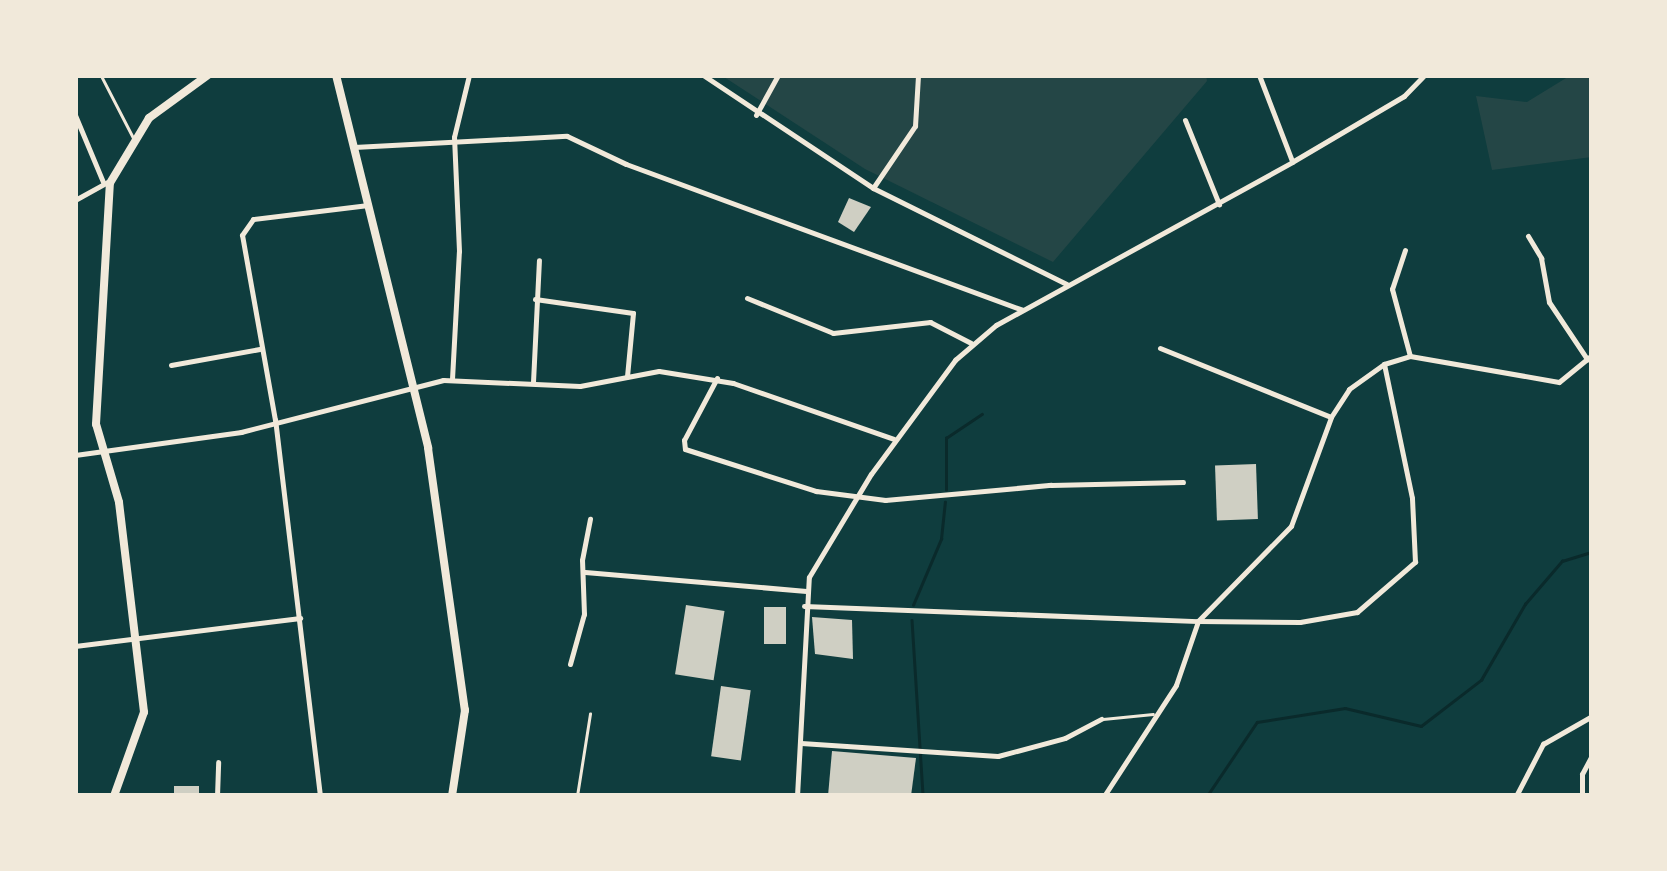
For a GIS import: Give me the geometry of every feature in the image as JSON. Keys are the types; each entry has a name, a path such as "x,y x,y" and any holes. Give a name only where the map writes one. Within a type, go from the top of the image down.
{"street":[{"path":"114,796 144,712 107,448 96,424 107,182 133,137 208,75"},
{"path":"336,75 417,386 465,710 452,796"},
{"path":"452,380 459,251 454,138 470,75"},
{"path":"703,75 756,115 873,188 1066,284"},
{"path":"756,115 778,75"},
{"path":"873,188 915,126 918,75"},
{"path":"1259,75 1292,162"},
{"path":"797,796 804,606 816,560 894,439 971,343 1066,284 1220,204 1404,96 1424,75"},
{"path":"75,116 107,182"},
{"path":"1185,120 1220,204"},
{"path":"354,147 454,138 567,136 626,164 1023,311"},
{"path":"75,200 107,182"},
{"path":"320,796 301,618 243,225 368,205"},
{"path":"1104,796 1159,714 1198,621 1291,526 1331,416 1348,389 1384,364 1410,356 1559,382 1589,357 1549,302 1541,258 1528,236"},
{"path":"1404,250 1392,288 1410,356"},
{"path":"533,383 539,260"},
{"path":"747,298 834,333 930,322 971,343"},
{"path":"535,299 633,313 628,378"},
{"path":"1160,348 1331,416"},
{"path":"172,365 260,349"},
{"path":"804,606 1198,621 1300,622 1357,612 1415,562 1412,498 1384,364"},
{"path":"75,455 241,432 274,420 386,399 417,386 452,380 580,386 672,371 717,378 894,439"},
{"path":"717,378 684,440 685,449 857,498 1183,482"},
{"path":"570,664 584,614 590,519"},
{"path":"585,572 806,592"},
{"path":"75,646 301,618"},
{"path":"1516,796 1543,744 1592,716"},
{"path":"801,743 927,756 1022,752 1101,719"},
{"path":"1582,796 1582,774 1592,756"},
{"path":"217,796 218,762"}],"lane":[{"path":"102,75 133,137"},
{"path":"1101,719 1134,711 1159,714"},
{"path":"577,796 590,714"}],"shaded area":[{"path":"721,75 1206,75 1207,81 1053,262 865,169"},
{"path":"1571,75 1592,75 1592,157 1492,170 1476,96 1527,102"}],"building":[{"path":"849,198 871,207 854,232 838,222"},
{"path":"1256,464 1258,519 1217,520 1215,465"},
{"path":"686,605 725,611 714,680 675,674"},
{"path":"764,607 786,607 786,644 764,644"},
{"path":"812,617 852,620 853,659 815,654"},
{"path":"721,686 751,690 741,760 711,756"},
{"path":"832,751 916,758 911,796 828,796"},
{"path":"174,786 199,786 199,796 174,796"}],"waterway":[{"path":"946,490 946,438 982,414"},
{"path":"913,605 941,539 945,502"},
{"path":"1207,796 1257,722 1345,708 1421,726 1481,680 1525,604 1562,561 1592,552"},
{"path":"912,620 923,796"}]}
